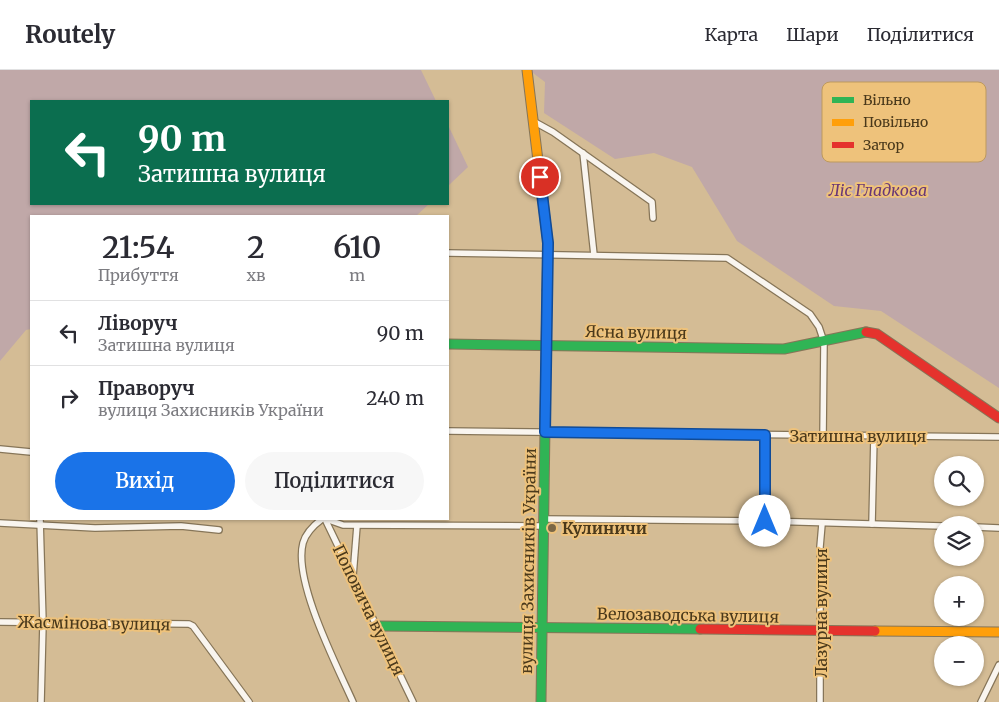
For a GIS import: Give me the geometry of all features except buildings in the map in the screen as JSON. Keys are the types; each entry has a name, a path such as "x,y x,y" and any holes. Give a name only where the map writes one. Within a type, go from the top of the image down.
{"street":[{"name":"вулиця Захисників України","path":"527,70 548,255 541,702"},
{"path":"533,121 553,132 652,202 653,218"},
{"path":"583,153 594,255"},
{"path":"449,253 727,258 810,314 819,327 824,342 823,437"},
{"name":"Ясна вулиця","path":"449,344 784,350 864,332 877,334 999,418"},
{"name":"Затишна вулиця","path":"449,431 823,437 999,437"},
{"path":"765,435 765,521"},
{"path":"872,524 874,436"},
{"path":"0,448 30,452"},
{"path":"323,520 310,529 303,542 302,556 306,585 317,622 353,702"},
{"name":"Поповича вулиця","path":"324,520 414,702"},
{"path":"327,520 343,526 544,522 765,521 934,526"},
{"path":"0,523 39,522 95,528 181,526 219,530"},
{"path":"39,522 43,622 41,702"},
{"name":"Лазурна вулиця","path":"820,702 822,524"},
{"path":"353,578 357,526"},
{"path":"984,527 999,528"},
{"name":"Жасмінова вулиця","path":"0,622 189,624 193,626 249,702"},
{"name":"Велозаводська вулиця","path":"376,626 820,632 999,632"},
{"path":"981,702 999,665"}],"green space":[{"path":"0,70 421,70 436,100 30,100 30,205 428,205 417,215 30,215 30,329 26,330 0,361"},
{"name":"Ліс Гладкова","path":"529,70 999,70 999,388 881,311 834,306 737,241 692,167 654,153 615,159 544,113 545,82"},
{"path":"449,127 468,167 449,185"}],"traffic: fast":[{"path":"541,702 547,290"},
{"path":"449,344 784,349 866,332"},
{"path":"377,626 700,629"}],"traffic: slow":[{"path":"527,70 548,243 547,290"},
{"path":"875,631 999,632"}],"traffic: jam":[{"path":"866,332 877,334 999,418"},
{"path":"700,629 875,631"}],"place":[{"name":"Кулиничи","path":"552,528"}],"route":[{"path":"540,177 548,243 545,432 765,435 765,521"}]}
